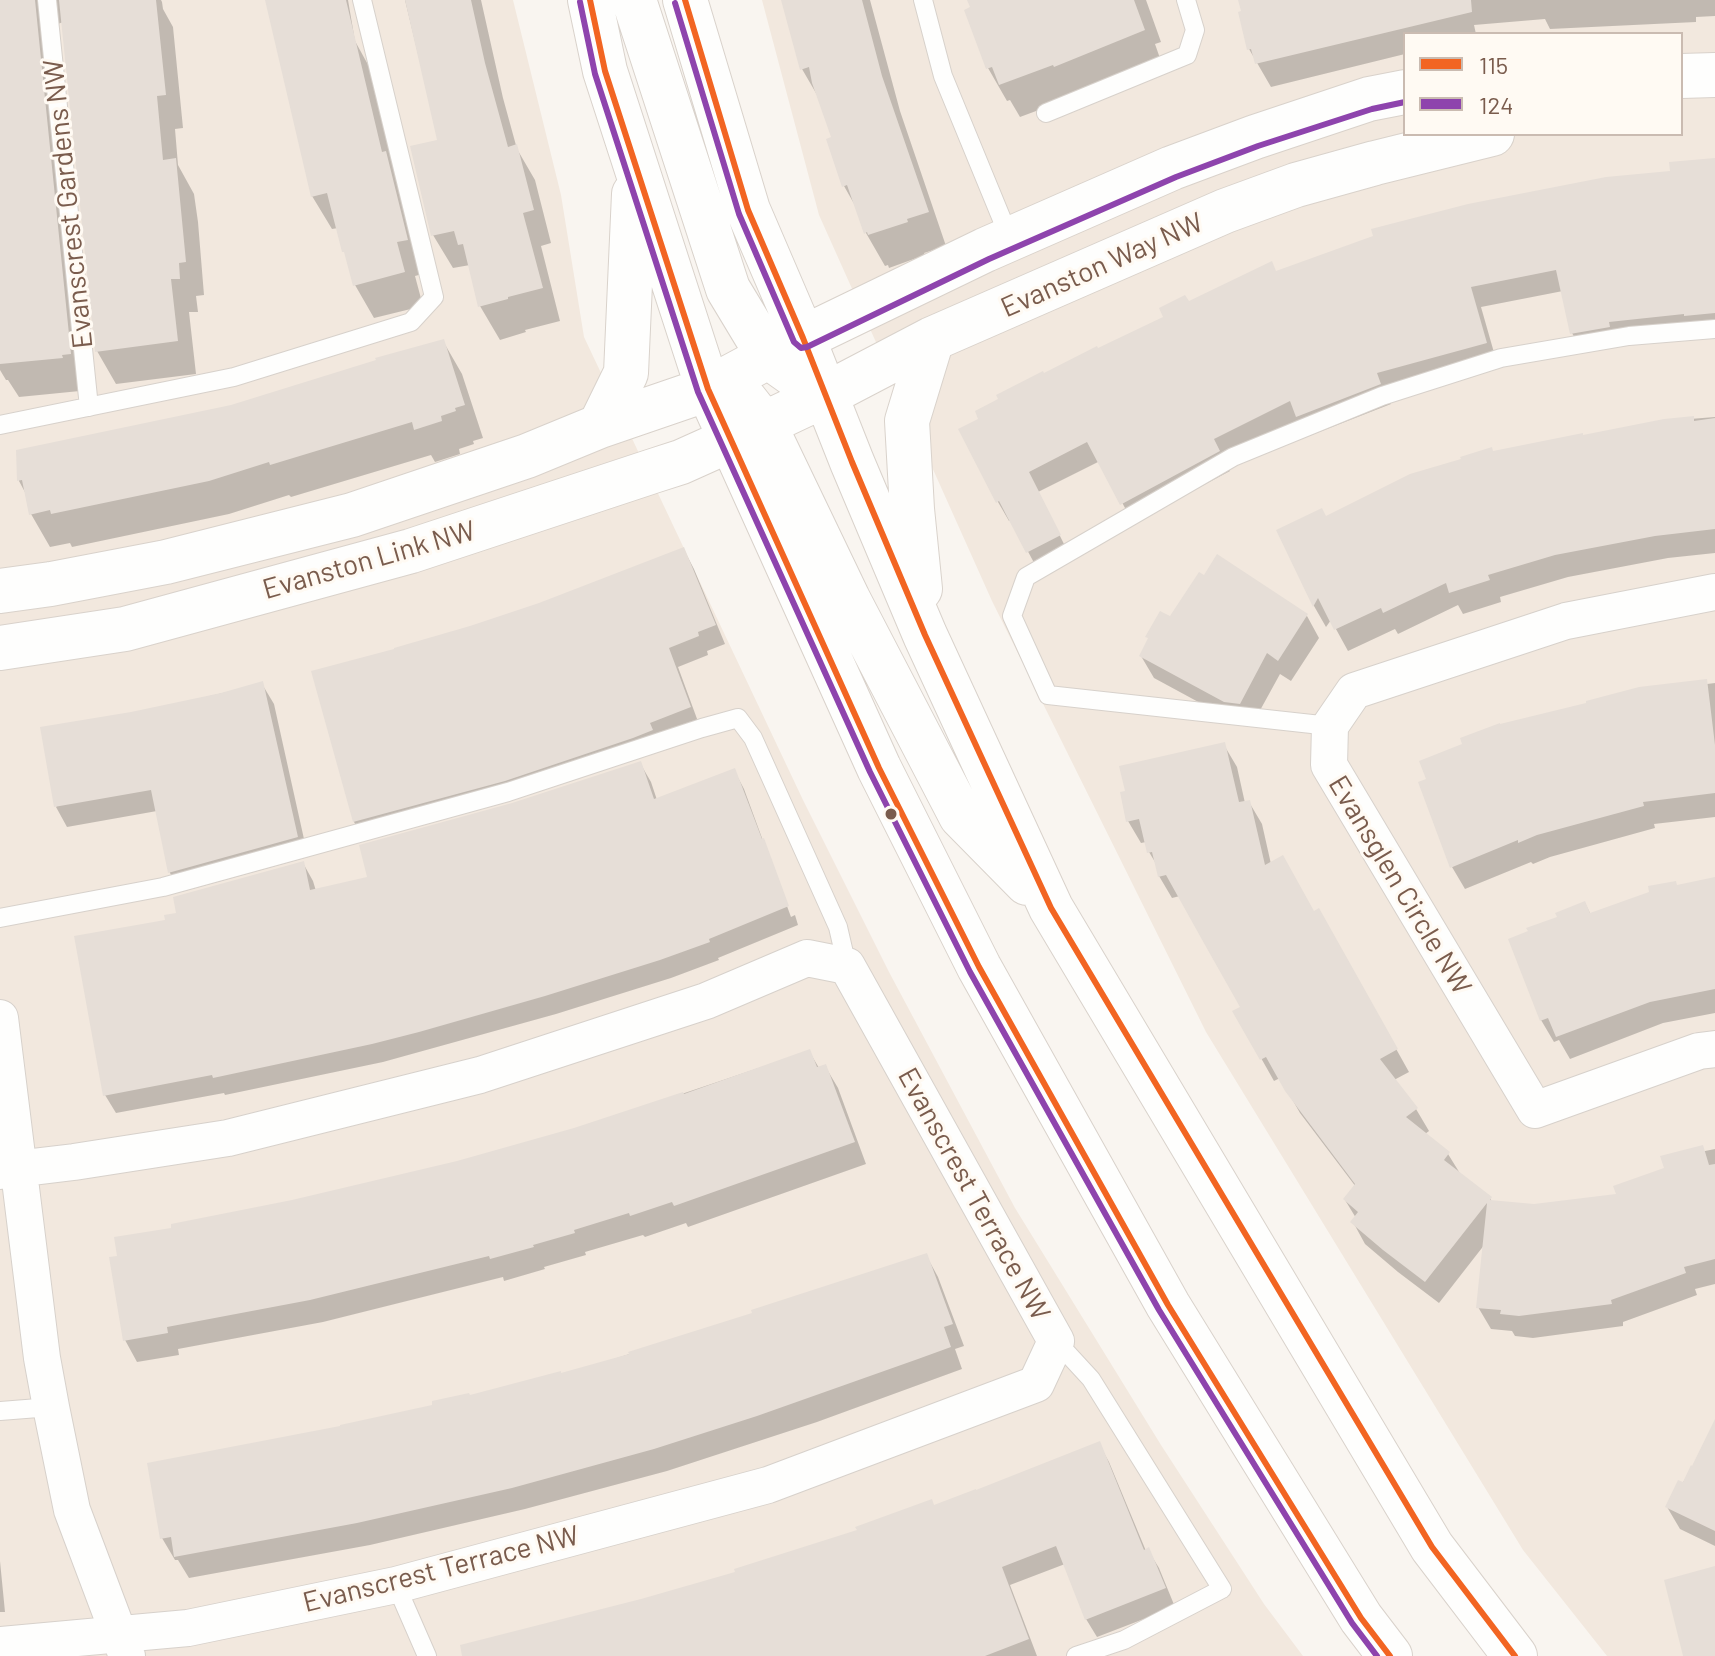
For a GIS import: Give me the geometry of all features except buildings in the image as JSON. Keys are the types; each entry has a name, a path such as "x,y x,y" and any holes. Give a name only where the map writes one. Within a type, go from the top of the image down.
{"main road":[{"path":"590,0 605,71 708,389 747,432 848,599 961,816 1051,908"},
{"path":"634,0 728,289 786,347 825,395 925,635 1051,908 1432,1547 1515,1656"},
{"path":"685,0 786,347"},
{"path":"708,389 786,347 1010,239 1185,162 1369,99 1403,92"},
{"name":"Evanston Way NW","path":"747,432 932,339 1225,211 1296,185 1484,136"},
{"path":"600,426 626,373 636,165"},
{"path":"925,635 907,421 932,339"},
{"name":"Evanston Link NW","path":"0,591 166,562 352,515 527,456 600,426 708,389"},
{"path":"747,432 879,768 979,967 1168,1305 1361,1618 1390,1656"},
{"name":"Evanston Link NW","path":"0,648 125,629 411,551 681,462 747,432"}],"street":[{"path":"1330,726 1354,691 1566,621 1715,592"},
{"name":"Evansglen Circle NW","path":"1330,726 1329,765 1535,1110 1699,1051 1715,1049"},
{"path":"9,1170 228,1138 480,1075 706,1001 807,958 847,966"},
{"name":"Evanscrest Terrace NW","path":"0,1645 42,1640 123,1646 188,1628 396,1585 768,1485 1036,1384 1056,1341 847,966"},
{"path":"0,1018 9,1170 51,1407 72,1510 123,1646"}],"lane":[{"name":"Evanscrest Gardens NW","path":"47,0 89,407"},
{"path":"0,425 234,377 411,322 434,297 362,0"},
{"path":"923,0 943,76 1010,239"},
{"path":"1046,113 1187,55 1195,30 1186,0"},
{"path":"1330,726 1048,695 1012,616 1026,577 1233,457 1382,396 1501,358 1629,336 1715,329"},
{"path":"0,918 163,887 508,792 738,718 753,738 838,927 847,966"},
{"path":"1056,1341 1091,1379 1222,1589 1124,1640 1076,1656"},
{"path":"0,1411 51,1407"},
{"path":"396,1585 427,1656"},
{"path":"1124,1640 1135,1656"}],"shaded area":[{"path":"0,0 513,0 561,195 584,337 803,800 889,972 1015,1208 1161,1445 1264,1604 1303,1656 0,1656"},
{"path":"762,0 1715,0 1715,1656 1607,1656 1523,1550 1206,1032 992,601 819,215"}],"transit line":[{"name":"115","path":"590,0 605,71 708,389 879,768 979,967 1168,1305 1361,1618 1390,1656"},
{"name":"115","path":"685,0 748,210 925,635 1051,908 1432,1547 1515,1656"},
{"name":"124","path":"580,2 595,74 698,392 870,772 970,972 1159,1310 1352,1623 1377,1656"},
{"name":"124","path":"675,3 739,214 794,342 801,348 989,259 1176,177 1258,146 1372,109 1403,102"}]}
